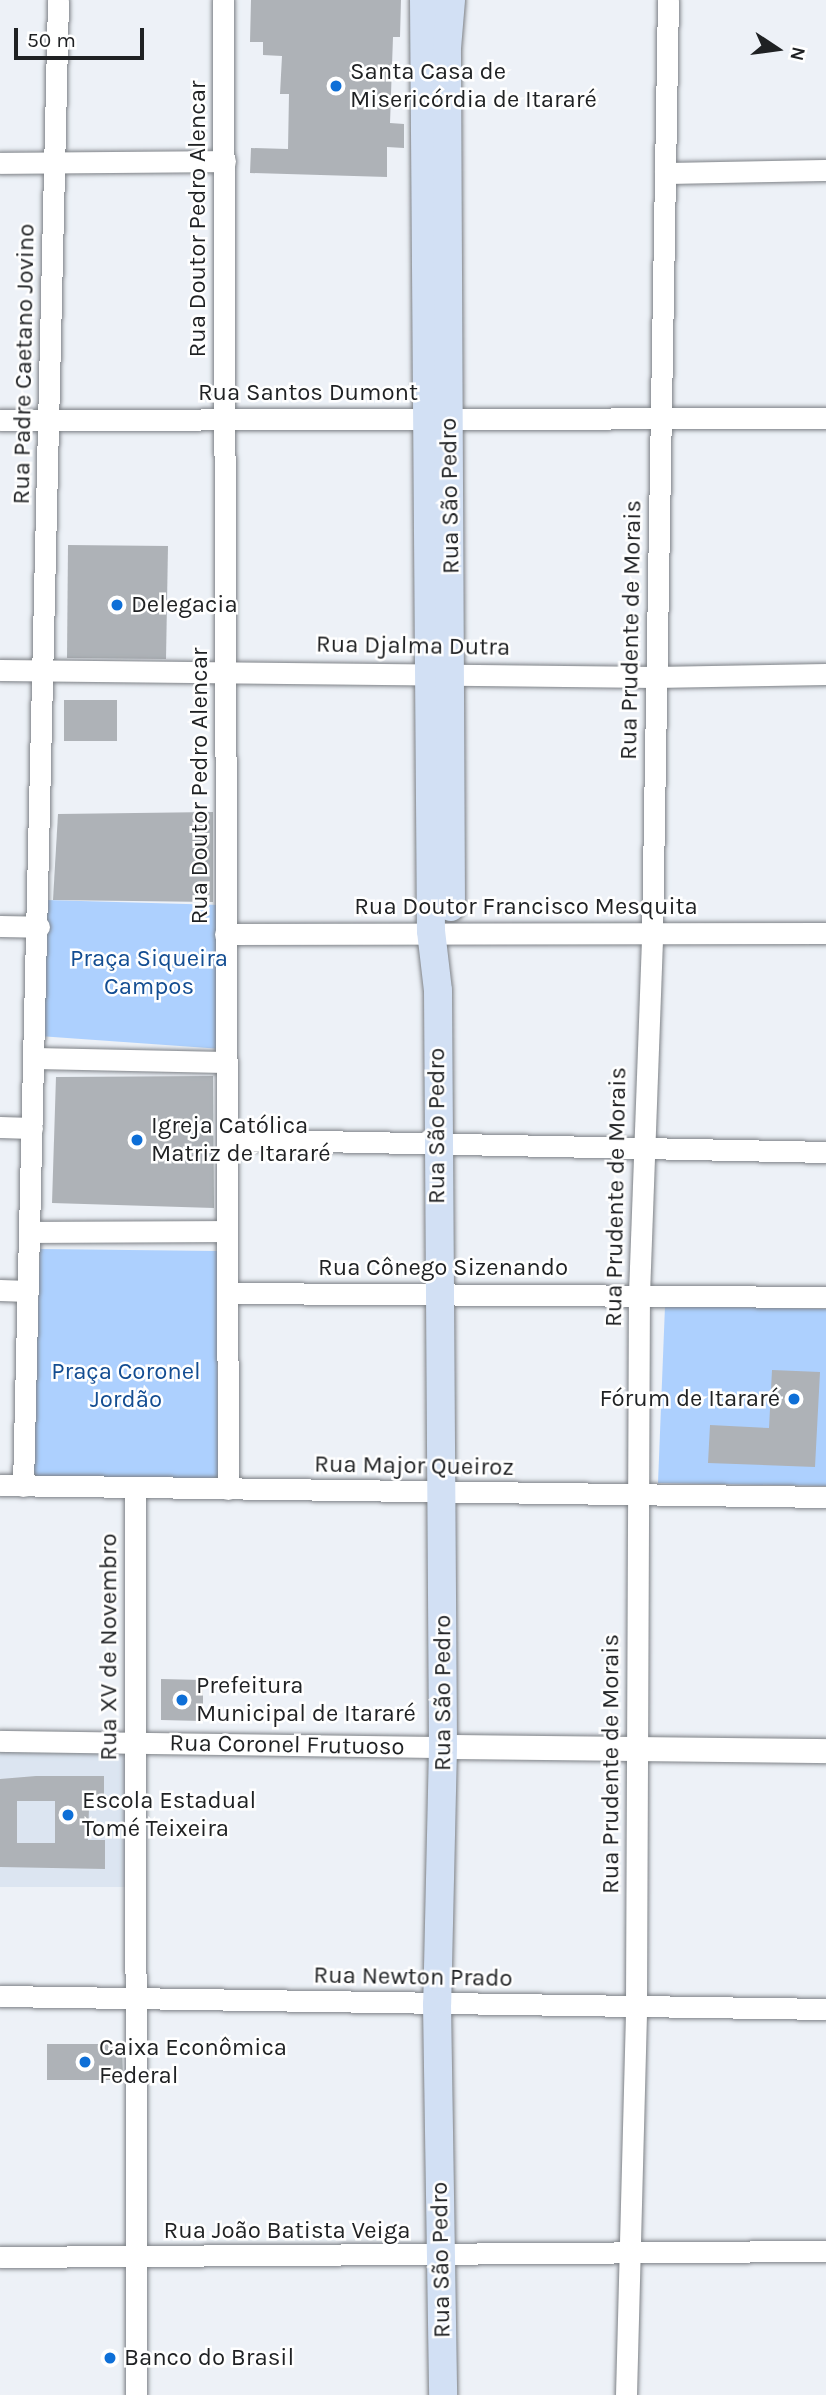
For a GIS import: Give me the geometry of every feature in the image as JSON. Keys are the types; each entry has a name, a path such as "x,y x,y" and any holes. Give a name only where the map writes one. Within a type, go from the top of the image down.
{"main road":[{"name":"Rua São Pedro","path":"424,0 438,419 442,672 441,931 436,1146 442,1492 443,1747 437,2004 443,2395"},
{"name":"Rua São Pedro","path":"438,419 447,48 451,0"}],"street":[{"name":"Rua Padre Caetano Jovino","path":"23,1486 39,927 58,0"},
{"name":"Rua Doutor Pedro Alencar","path":"223,0 228,1489"},
{"name":"Rua Prudente de Morais","path":"626,2395 636,2004 639,1294 642,1148 652,934 654,677 663,420 668,0"},
{"path":"0,163 225,161"},
{"path":"665,173 826,170"},
{"name":"Rua Santos Dumont","path":"0,420 826,418"},
{"name":"Rua Djalma Dutra","path":"0,670 442,672 654,677 826,674"},
{"path":"0,926 39,927"},
{"name":"Rua Doutor Francisco Mesquita","path":"225,934 441,931 826,933"},
{"path":"34,1058 226,1062"},
{"path":"0,1127 32,1128"},
{"path":"227,1139 436,1146 826,1152"},
{"path":"30,1232 226,1231"},
{"path":"0,1290 28,1291"},
{"name":"Rua Cônego Sizenando","path":"227,1293 826,1297"},
{"name":"Rua Major Queiroz","path":"0,1485 639,1498 826,1497"},
{"name":"Rua XV de Novembro","path":"135,1487 136,2395"},
{"name":"Rua Coronel Frutuoso","path":"0,1741 826,1751"},
{"name":"Rua Newton Prado","path":"0,1996 826,2009"},
{"name":"Rua João Batista Veiga","path":"0,2257 442,2257 826,2251"}],"shaded area":[{"name":"Escola Estadual Tomé Teixeira","path":"0,1742 135,1744 135,1887 0,1887"}],"green space":[{"name":"Praça Siqueira Campos","path":"46,900 221,905 222,1049 39,1036"},
{"name":"Praça Coronel Jordão","path":"40,1249 217,1251 218,1478 32,1478"},
{"path":"665,1306 826,1309 826,1486 658,1483"}],"building":[{"name":"Santa Casa de Misericórdia de Itararé","path":"251,0 401,0 400,37 393,37 390,123 404,124 404,148 387,147 387,177 250,173 251,148 288,149 289,94 280,94 282,56 263,55 263,42 250,42"},
{"name":"Delegacia","path":"68,545 168,546 166,659 67,658"},
{"path":"64,700 117,700 117,741 64,741"},
{"path":"213,812 213,902 53,900 58,814"},
{"name":"Igreja Católica Matriz de Itararé","path":"213,1076 214,1208 52,1203 56,1077"},
{"name":"Fórum de Itararé","path":"772,1370 820,1372 815,1467 708,1463 710,1425 769,1428"},
{"name":"Prefeitura Municipal de Itararé","path":"161,1679 203,1680 203,1721 161,1720"},
{"path":"104,1776 104,1808 89,1808 88,1840 105,1840 105,1869 0,1867 0,1779","holes":["17,1801 55,1801 55,1843 17,1843"]},
{"name":"Caixa Econômica Federal","path":"47,2044 122,2044 123,2080 47,2080"}],"place":[{"name":"Santa Casa de Misericórdia de Itararé","path":"336,86"},
{"name":"Delegacia","path":"117,605"},
{"name":"Igreja Católica Matriz de Itararé","path":"137,1140"},
{"name":"Fórum de Itararé","path":"794,1399"},
{"name":"Prefeitura Municipal de Itararé","path":"182,1700"},
{"name":"Escola Estadual Tomé Teixeira","path":"68,1815"},
{"name":"Caixa Econômica Federal","path":"85,2062"},
{"name":"Banco do Brasil","path":"110,2358"}]}
